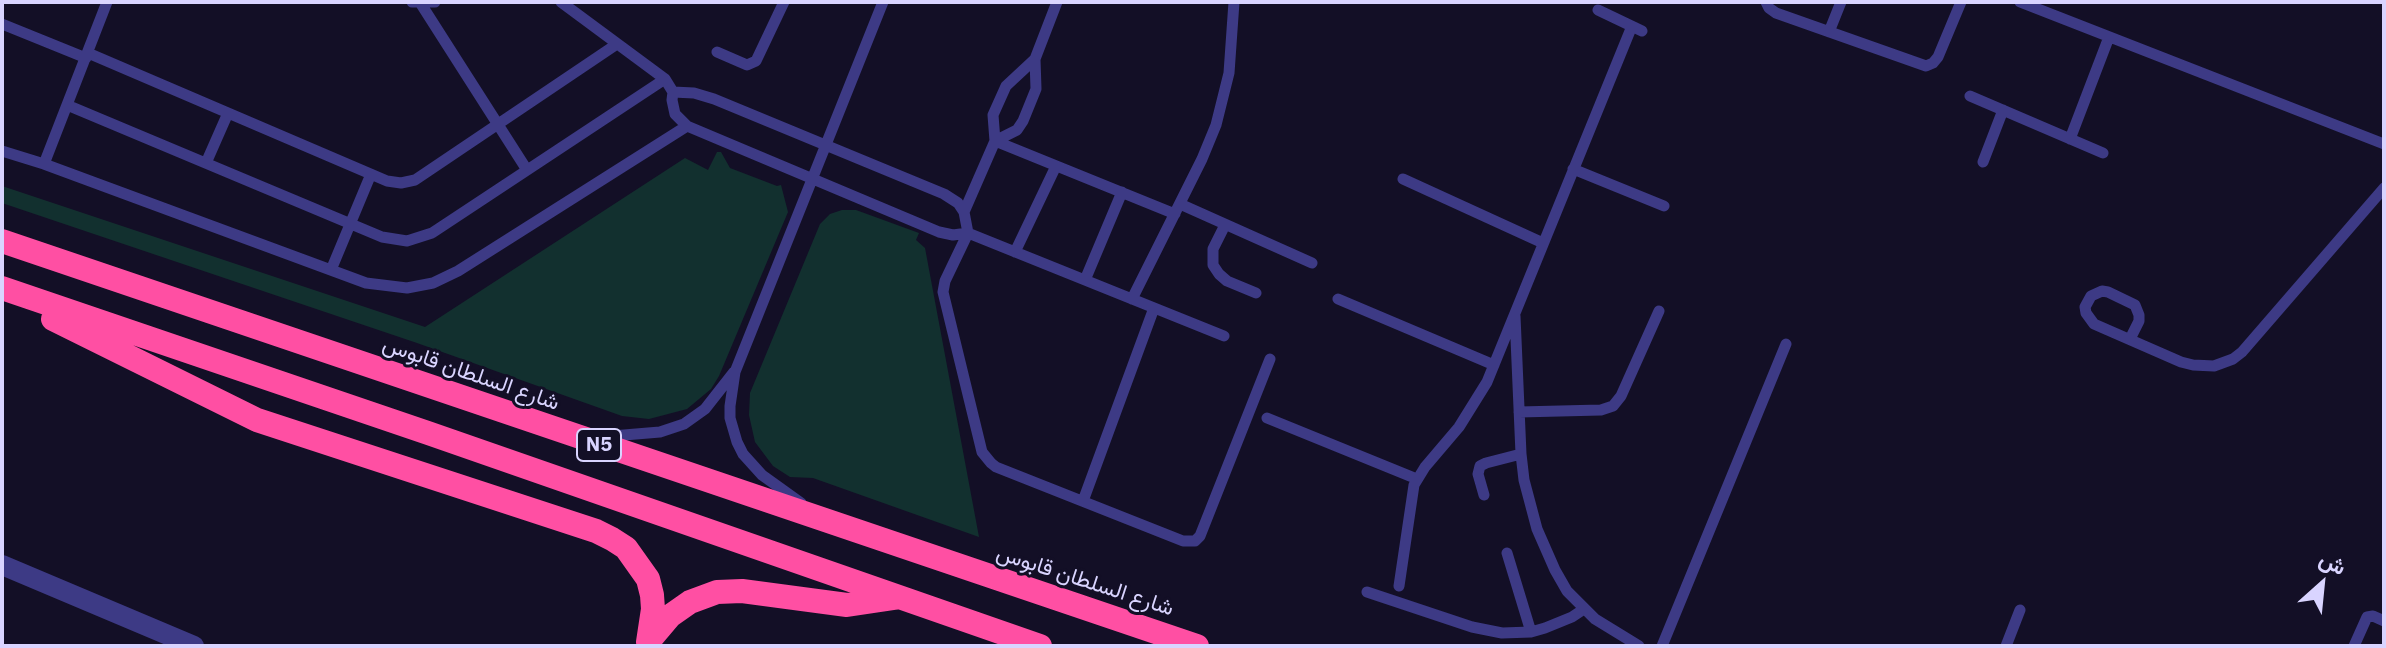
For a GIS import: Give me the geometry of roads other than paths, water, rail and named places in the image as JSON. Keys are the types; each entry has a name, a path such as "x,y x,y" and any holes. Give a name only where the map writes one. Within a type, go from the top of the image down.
{"highway":[{"name":"شارع السلطان قابوس","path":"2,241 1197,646"},
{"name":"N5","path":"2,291 443,438 1040,646"},
{"path":"2,291 257,420 596,531 612,539 626,548 648,579 653,609 647,644"},
{"path":"647,644 670,616 690,602 717,592 742,591 847,605 897,598"}],"street":[{"path":"2,565 194,646"}],"lane":[{"path":"44,164 107,2"},
{"path":"417,3 435,2"},
{"path":"561,2 665,79 673,92 675,114 687,126 946,234 968,233 1224,336"},
{"path":"717,52 742,64 756,61 784,2"},
{"path":"827,522 762,475 743,454 733,430 730,406 735,372 883,2"},
{"path":"995,141 1017,130 1023,121 1036,89 1035,59 1057,2"},
{"path":"1132,299 1210,142 1230,65 1234,2"},
{"path":"1766,2 1772,11 1926,66 1938,57 1961,2"},
{"path":"1829,32 1841,2"},
{"path":"2020,2 2384,144"},
{"path":"417,3 527,170"},
{"path":"1399,586 1411,496 1417,479 1474,405 1494,365 1573,169 1637,29 1598,10"},
{"path":"2,24 87,55 394,183 415,180 617,44"},
{"path":"2070,139 2109,37"},
{"path":"964,212 995,141 993,115 1006,86 1035,59"},
{"path":"67,105 390,239 415,240 432,233 665,79"},
{"path":"673,92 704,96 944,194 958,203 964,212 968,233 945,281 943,292 982,452 996,467 1191,542 1198,539 1270,359"},
{"path":"1970,96 2103,153"},
{"path":"1983,162 2003,110"},
{"path":"206,163 228,113"},
{"path":"2,151 331,270 380,286 407,288 433,283 458,271 687,126"},
{"path":"995,141 1122,192 1225,225 1312,263"},
{"path":"1015,252 1056,166"},
{"path":"1573,169 1664,206"},
{"path":"331,270 371,174"},
{"path":"1403,179 1543,243"},
{"path":"2130,339 2139,321 2135,305 2108,292 2096,292 2091,296 2085,307 2094,324 2130,339 2193,365 2214,366 2233,359 2262,330 2384,188"},
{"path":"1085,280 1122,192"},
{"path":"1225,225 1213,249 1216,270 1227,281 1256,293"},
{"path":"1338,299 1494,365"},
{"path":"1083,501 1154,308"},
{"path":"1519,412 1601,410 1613,406 1621,396 1659,311"},
{"path":"1515,312 1521,454 1529,504 1541,539 1567,591 1606,627 1639,646"},
{"path":"1662,646 1786,344"},
{"path":"580,439 660,432 684,424 705,409 735,372"},
{"path":"1267,418 1417,479"},
{"path":"1484,495 1478,474 1480,466 1521,454"},
{"path":"1507,553 1531,632"},
{"path":"1367,592 1487,631 1502,633 1531,632 1559,624 1584,609"},
{"path":"2006,646 2020,610"},
{"path":"2354,646 2367,617 2384,621"}]}
